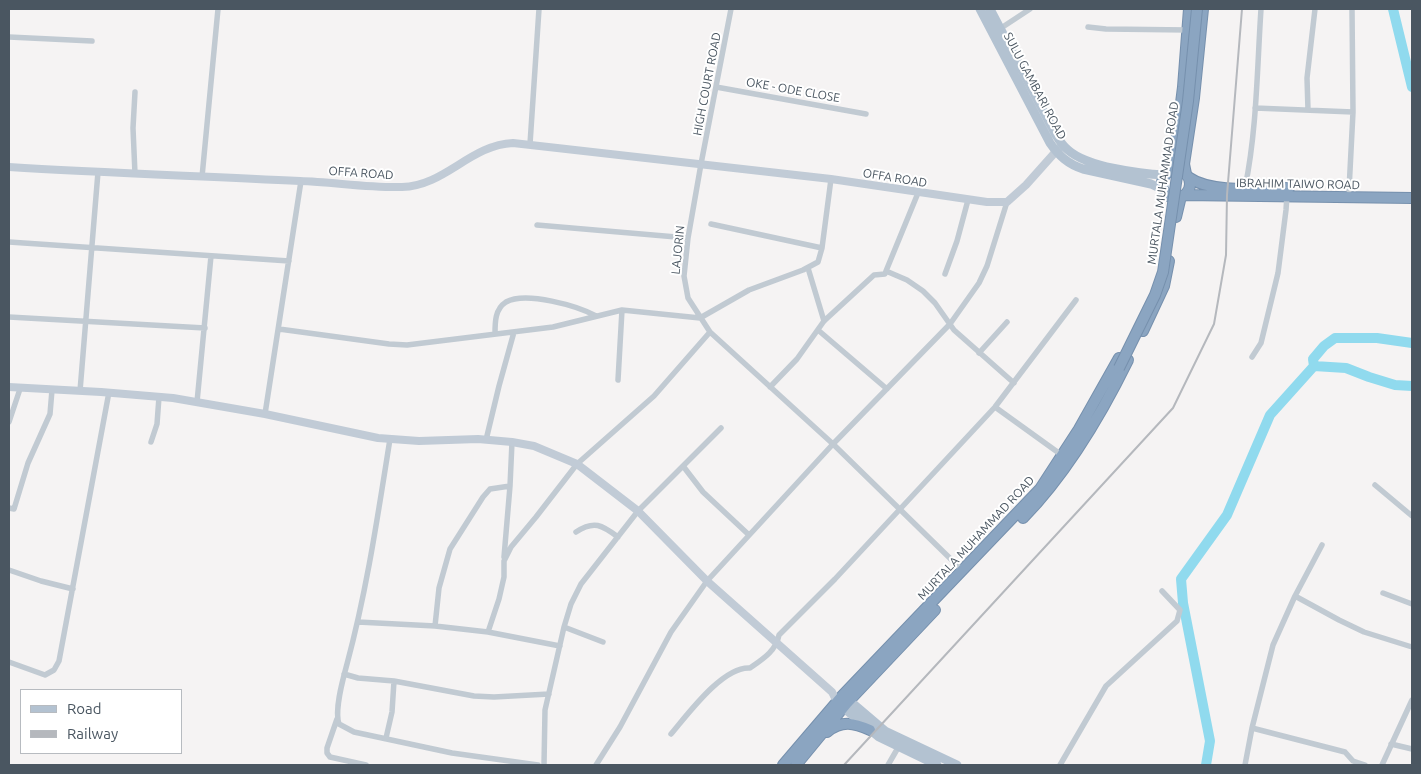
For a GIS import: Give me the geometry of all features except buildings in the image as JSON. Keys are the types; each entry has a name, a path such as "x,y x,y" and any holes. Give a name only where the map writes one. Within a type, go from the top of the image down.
{"highway":[{"name":"MURTALA MUHAMMAD ROAD","path":"1166,174 1173,165 1174,160 1189,9"},
{"name":"MURTALA MUHAMMAD ROAD","path":"783,765 1035,506 1058,476 1118,367 1146,308 1159,271 1185,101 1196,9"},
{"name":"MURTALA MUHAMMAD ROAD","path":"1187,175 1184,164 1194,98 1203,9"},
{"path":"1177,170 1187,175 1190,186 1183,196 1175,197 1166,193 1162,184 1166,174 1177,170"},
{"name":"IBRAHIM TAIWO ROAD","path":"1187,175 1204,185 1245,188 1412,192"},
{"name":"MURTALA MUHAMMAD ROAD","path":"1083,431 1158,281 1170,208 1166,193"},
{"name":"IBRAHIM TAIWO ROAD","path":"1183,196 1287,195 1412,198"},
{"name":"MURTALA MUHAMMAD ROAD","path":"796,765 817,740 843,702 1040,489 1118,381 1164,286 1177,207 1183,196"},
{"path":"817,740 833,727 844,723 855,724 870,730"}],"main road":[{"name":"SULU GAMBARI ROAD","path":"980,9 996,32 1059,148 1074,166 1157,186 1166,193"},
{"path":"990,9 996,32"},
{"path":"1059,148 1091,162 1134,172 1166,174"},
{"path":"843,702 879,737 937,765"},
{"path":"843,702 879,727 957,765"}],"street":[{"path":"202,177 218,9"},
{"path":"530,144 539,9"},
{"name":"HIGH COURT ROAD","path":"701,164 732,9"},
{"path":"996,32 1030,9"},
{"path":"1245,188 1250,165 1261,9"},
{"path":"1308,110 1307,78 1315,9"},
{"path":"1349,190 1352,112 1352,9"},
{"path":"1088,27 1188,30"},
{"path":"9,37 92,41"},
{"name":"OKE - ODE CLOSE","path":"716,87 866,114"},
{"path":"135,92 133,128 136,174"},
{"path":"1255,108 1352,112"},
{"name":"OFFA ROAD","path":"9,167 402,187 418,186 433,180 491,146 530,144 831,179 968,200 1007,202"},
{"path":"596,765 620,726 671,632 707,581 832,444 950,324 979,283 1007,202 1026,185 1059,148"},
{"name":"LAJORIN","path":"701,164 688,238 685,285 688,298 700,318 710,332 832,444 963,571"},
{"path":"80,391 98,172"},
{"path":"279,329 407,345 566,325 622,310 700,318 749,290 808,268 818,262 822,248 831,179"},
{"path":"265,414 301,181"},
{"path":"770,387 793,364 824,321 874,274 884,274 918,193"},
{"path":"1252,356 1261,343 1278,273 1287,195"},
{"path":"944,274 957,241 968,200"},
{"path":"711,224 822,248"},
{"path":"537,225 688,238"},
{"path":"9,242 288,261"},
{"path":"197,402 211,256"},
{"path":"808,268 824,321"},
{"path":"886,271 907,280 923,291 935,303 954,330 1014,383"},
{"path":"495,334 494,320 497,313 507,302 515,300 538,299 569,305 596,316"},
{"path":"671,734 698,702 720,681 741,667 750,668 778,644 779,635 835,580 995,407 1076,300"},
{"path":"618,380 622,310"},
{"path":"9,316 205,328"},
{"path":"979,353 1007,322"},
{"path":"818,330 887,389"},
{"path":"486,440 514,332"},
{"path":"504,561 511,546 577,464 654,396 710,332"},
{"path":"9,387 109,392 197,402 390,439 486,440 534,446 577,464 638,511 707,581 843,702"},
{"path":"9,422 20,389"},
{"path":"9,508 14,509 28,463 50,414 52,390"},
{"path":"9,662 45,675 54,670 62,653 109,392"},
{"path":"151,442 156,424 159,397"},
{"path":"995,407 1063,456"},
{"path":"544,765 545,710 548,694 564,627 571,604 581,584 638,511 721,428"},
{"path":"366,765 330,757 326,753 337,718 344,674 358,622 374,542 390,439"},
{"path":"488,632 504,577 512,442"},
{"path":"683,466 703,492 749,535"},
{"path":"1374,485 1412,516"},
{"path":"435,626 444,566 450,549 490,489 510,486"},
{"path":"576,532 584,526 598,525 618,536"},
{"path":"1245,765 1252,728 1273,645 1295,596 1322,545"},
{"path":"9,570 73,589"},
{"path":"1060,765 1106,686 1177,621 1180,610 1162,591"},
{"path":"1382,593 1412,604"},
{"path":"1295,596 1364,632 1412,647"},
{"path":"358,622 435,626 488,632 560,646"},
{"path":"564,627 603,642"},
{"path":"344,674 358,678 394,681 474,696 494,697 548,694"},
{"path":"386,738 392,712 394,681"},
{"path":"1382,765 1412,700"},
{"path":"337,718 339,724 354,732 452,753 538,765"},
{"path":"1252,728 1345,752 1353,761 1365,765"},
{"path":"1391,744 1412,749"},
{"path":"888,765 899,746"}],"waterway":[{"path":"1393,9 1412,87"},
{"path":"1206,765 1210,741 1183,603 1181,579 1227,515 1270,415 1314,366 1313,359 1324,346 1335,338 1377,338 1412,343"},
{"path":"1314,366 1346,368 1395,385 1412,386"}],"railway":[{"path":"844,765 1173,408 1214,324 1226,255 1227,195 1242,9"}]}
